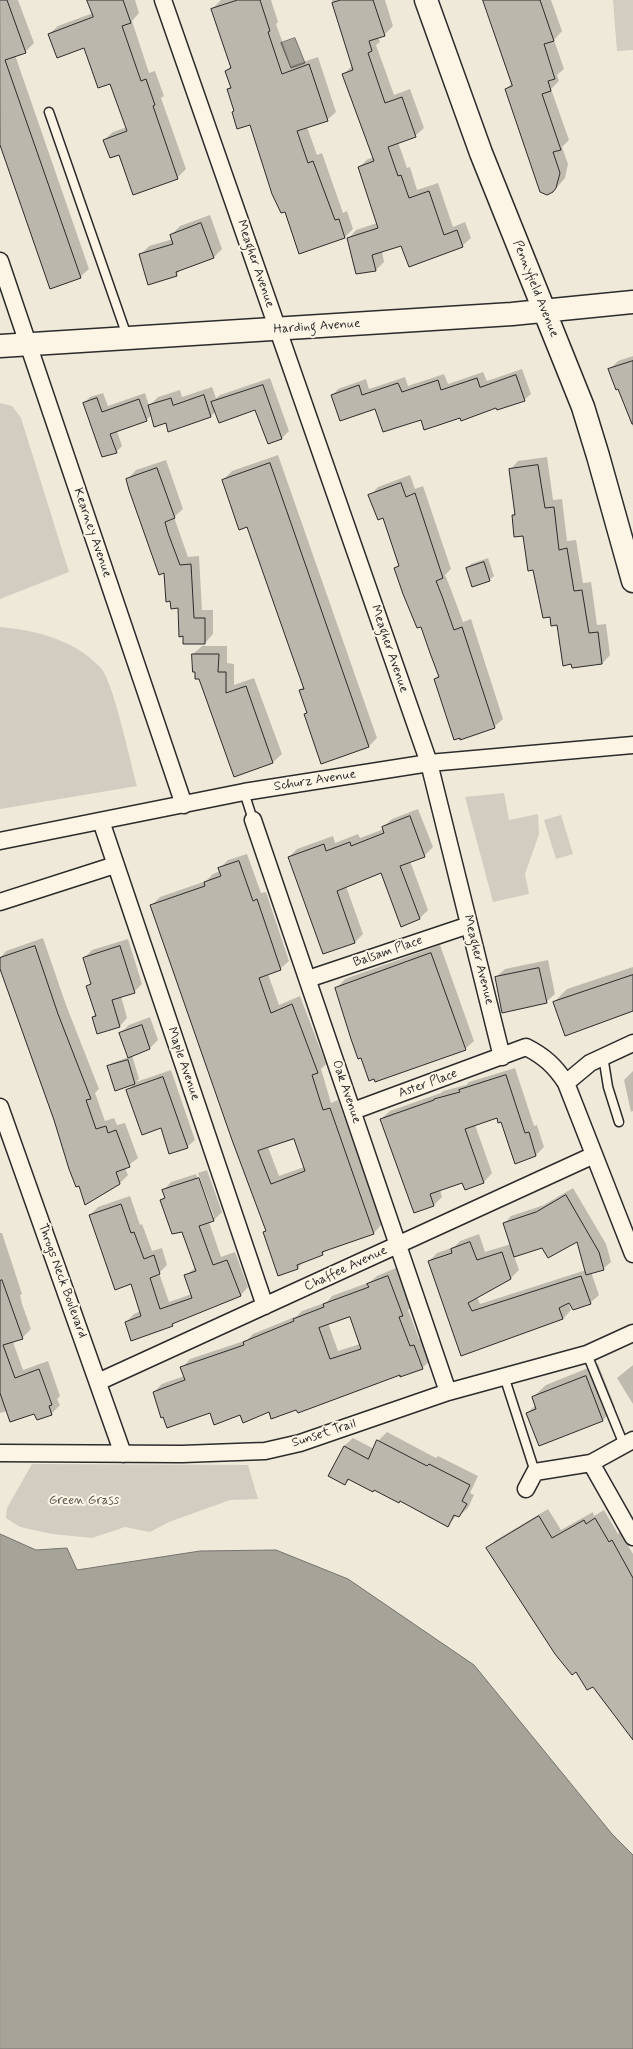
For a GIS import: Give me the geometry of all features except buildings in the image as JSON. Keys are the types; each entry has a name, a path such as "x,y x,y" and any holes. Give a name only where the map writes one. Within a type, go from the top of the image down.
{"street":[{"name":"Meagher Avenue","path":"163,0 429,763 502,1057"},
{"name":"Pennyfield Avenue","path":"426,0 481,153 583,407 603,471 633,581"},
{"name":"Kearney Avenue","path":"0,261 184,805"},
{"name":"Harding Avenue","path":"0,346 544,312 633,302"},
{"name":"Schurz Avenue","path":"0,841 244,792 429,763 633,745"},
{"name":"Oak Avenue","path":"253,820 448,1392"},
{"name":"Maple Avenue","path":"101,821 266,1306"},
{"path":"0,902 115,865"},
{"name":"Balsam Place","path":"308,979 469,925"},
{"path":"566,1083 590,1063 633,1043"},
{"path":"502,1057 526,1047 541,1054 555,1066 566,1083 633,1254"},
{"name":"Aster Place","path":"353,1111 502,1057"},
{"name":"Throgs Neck Boulevard","path":"0,1107 123,1454"},
{"name":"Chaffee Avenue","path":"98,1382 594,1155"},
{"name":"Sunset Trail","path":"0,1453 182,1454 266,1451 300,1443 448,1392 587,1354 633,1333"},
{"path":"526,1489 536,1472 591,1463 629,1443"},
{"path":"591,1463 633,1537"}],"lane":[{"path":"49,112 128,339"},
{"name":"Oak Avenue","path":"244,792 253,820"},
{"path":"603,1056 608,1087 618,1122"},
{"path":"587,1354 629,1443"},
{"path":"504,1376 536,1472"}],"green space":[{"path":"613,0 633,0 633,50 617,51"},
{"path":"0,403 12,406 21,418 69,572 0,599"},
{"path":"0,627 14,628 54,638 78,650 100,667 105,675 116,704 137,786 0,809"},
{"path":"504,793 509,820 538,814 539,834 525,874 529,894 493,902 465,797"},
{"path":"561,815 573,854 556,859 544,820"},
{"name":"Green Grass","path":"32,1464 248,1465 258,1499 230,1500 169,1522 150,1532 125,1527 92,1538 52,1534 20,1527 6,1518 7,1508"}],"shaded area":[{"path":"295,38 305,63 291,68 281,43"},
{"path":"0,1534 36,1550 67,1548 77,1570 200,1551 276,1550 348,1579 474,1665 612,1834 633,1855 633,2049 0,2049"}]}
